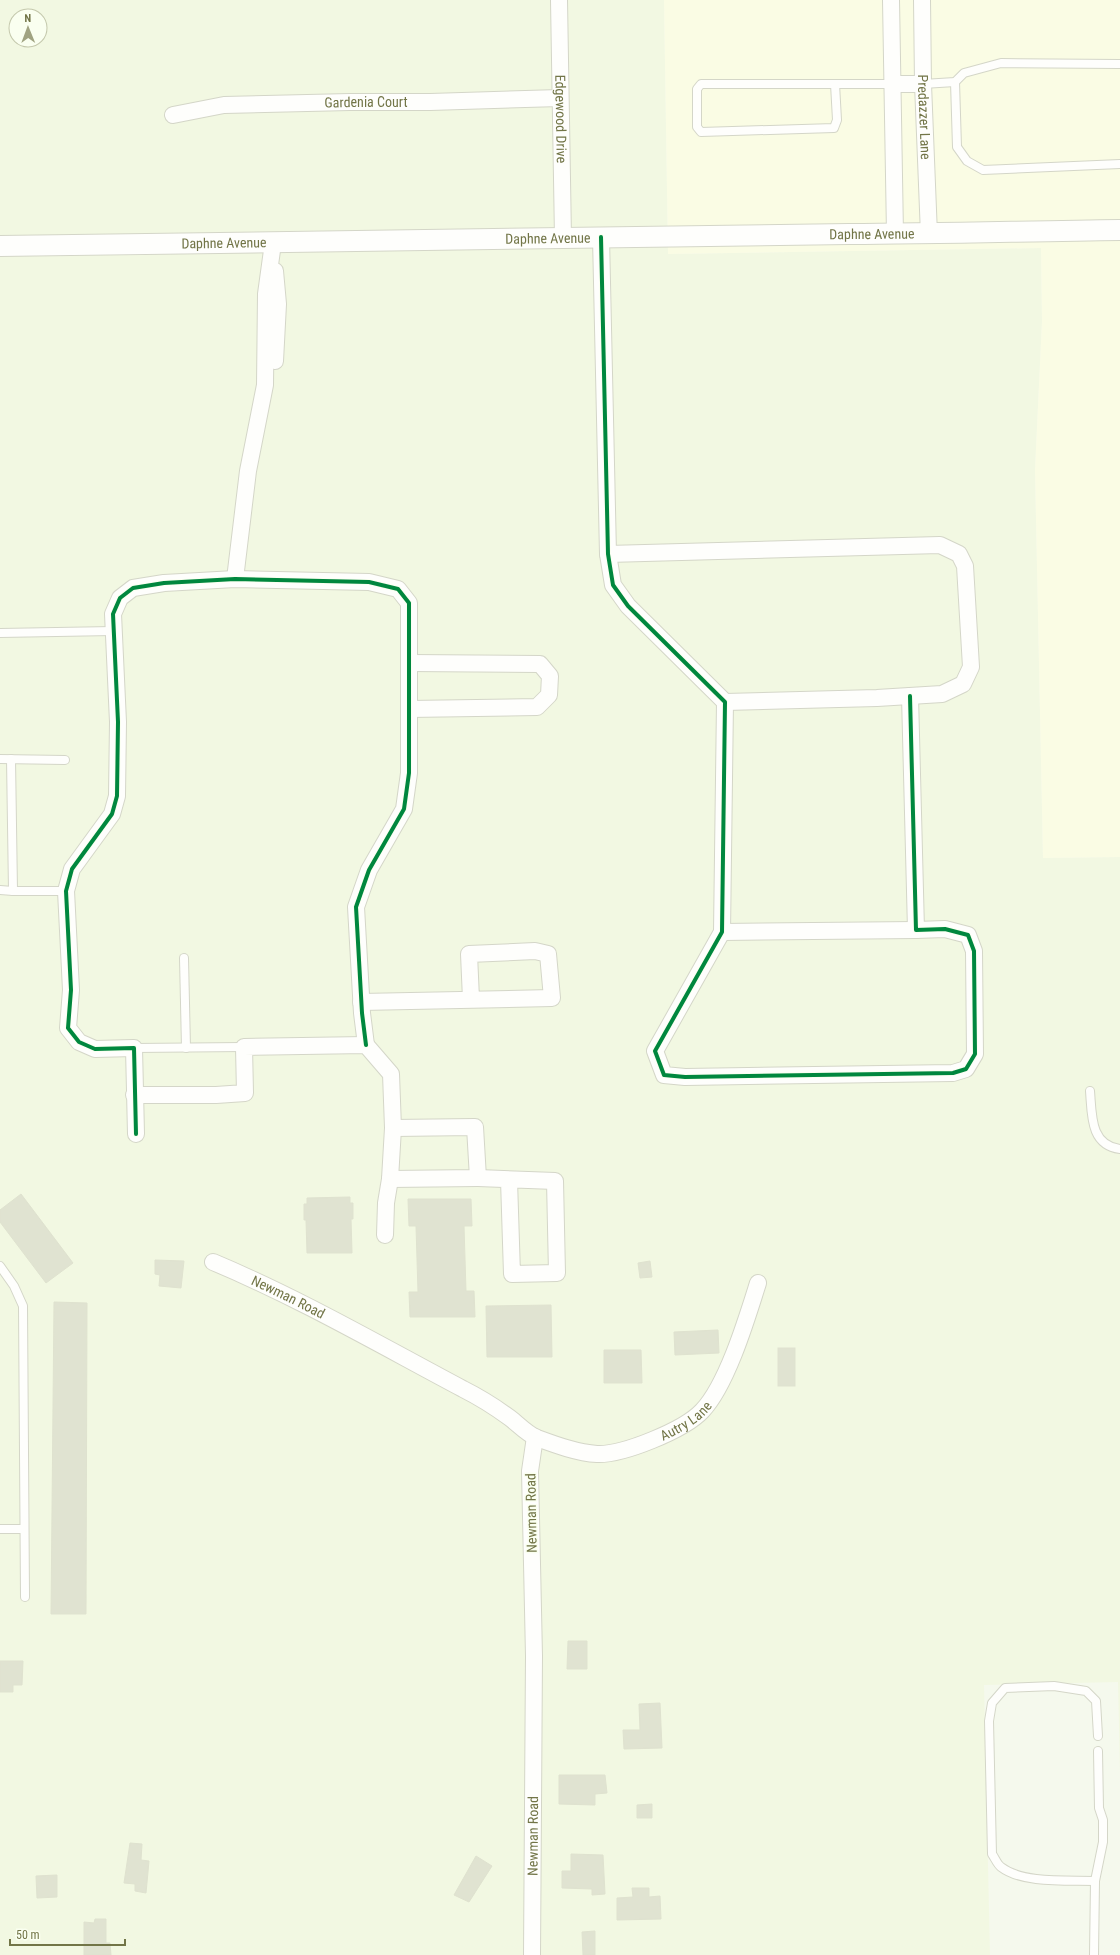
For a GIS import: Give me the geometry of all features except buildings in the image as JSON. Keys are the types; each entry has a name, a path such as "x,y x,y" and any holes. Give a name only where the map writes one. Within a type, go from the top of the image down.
{"street":[{"name":"Edgewood Drive","path":"559,0 563,238"},
{"path":"891,0 895,234"},
{"name":"Predazzer Lane","path":"922,0 923,84 929,235"},
{"path":"892,84 923,84"},
{"name":"Gardenia Court","path":"173,114 224,105 430,102 560,98"},
{"name":"Daphne Avenue","path":"0,246 601,237 895,234 929,235 978,232 1120,230"},
{"path":"601,237 608,554 613,585 628,606 725,702 722,932 655,1051 664,1075 685,1077 953,1073 966,1069 975,1054 974,951 968,935 945,928 916,930 722,932"},
{"path":"235,579 248,471 265,385 266,294 273,243"},
{"path":"608,554 940,545 959,554 965,566 971,667 963,684 942,694 725,702"},
{"path":"136,1134 134,1048 95,1049 80,1042 68,1028 71,990 66,891 72,868 112,814 117,796 118,722 113,614 120,598 133,588 164,583 235,579 369,582 398,589 408,603 410,773 404,810 369,870 356,907 361,1002 366,1045 391,1074 393,1128 390,1179 386,1203 385,1235"},
{"path":"409,663 540,664 550,676 549,695 537,707 410,709"},
{"path":"910,696 916,930"},
{"path":"361,1002 471,1000 552,998 548,954 534,951 469,954 471,1000"},
{"path":"134,1095 216,1095 245,1093 244,1046 366,1045"},
{"path":"393,1128 475,1127 478,1178"},
{"path":"390,1179 478,1178 555,1181 557,1272 512,1274 509,1180"},
{"name":"Newman Road","path":"213,1262 259,1281 480,1398 535,1437 530,1471 534,1656 532,1955"},
{"name":"Autry Lane","path":"535,1437 582,1451 598,1454 614,1452 644,1443 674,1430 701,1412 721,1383 748,1317 758,1282"}],"lane":[{"path":"923,84 955,82 964,73 1001,63 1120,64"},
{"path":"955,82 957,147 967,161 983,170 1120,164"},
{"path":"835,84 837,120 834,128 701,132 697,127 697,89 701,84 835,84 892,84"},
{"path":"0,633 113,631"},
{"path":"0,759 66,760"},
{"path":"11,759 13,891"},
{"path":"0,890 66,891"},
{"path":"184,958 186,1048"},
{"path":"134,1048 244,1046"},
{"path":"1090,1091 1092,1122 1098,1136 1110,1147 1120,1149"},
{"path":"0,1266 14,1286 23,1306 24,1597"},
{"path":"0,1530 24,1529"},
{"path":"1095,1881 1013,1875 999,1866 992,1854 989,1721 992,1703 1005,1688 1054,1686 1086,1691 1096,1701 1098,1736"},
{"path":"1094,1955 1095,1881 1103,1842 1103,1820 1099,1808 1098,1751"}],"shaded area":[{"path":"0,0 664,0 668,254 1041,248 1042,321 1035,470 1043,858 1120,857 1120,1773 1118,1682 984,1685 990,1955 0,1955"},
{"path":"664,0 1120,0 1120,857 1043,858 1035,470 1042,321 1041,248 668,254"}],"cycle path":[{"path":"601,237 608,554 613,585 628,606 725,702 722,932 655,1051 664,1075 685,1077 953,1073 966,1069 975,1054 974,951 968,935 945,929 916,930 910,696"},
{"path":"136,1134 134,1048 95,1049 79,1042 68,1028 71,990 66,891 72,869 112,814 117,796 118,722 113,614 120,598 133,588 164,583 235,579 369,582 398,589 409,603 409,773 404,809 369,870 356,907 362,1013 366,1045"}]}
